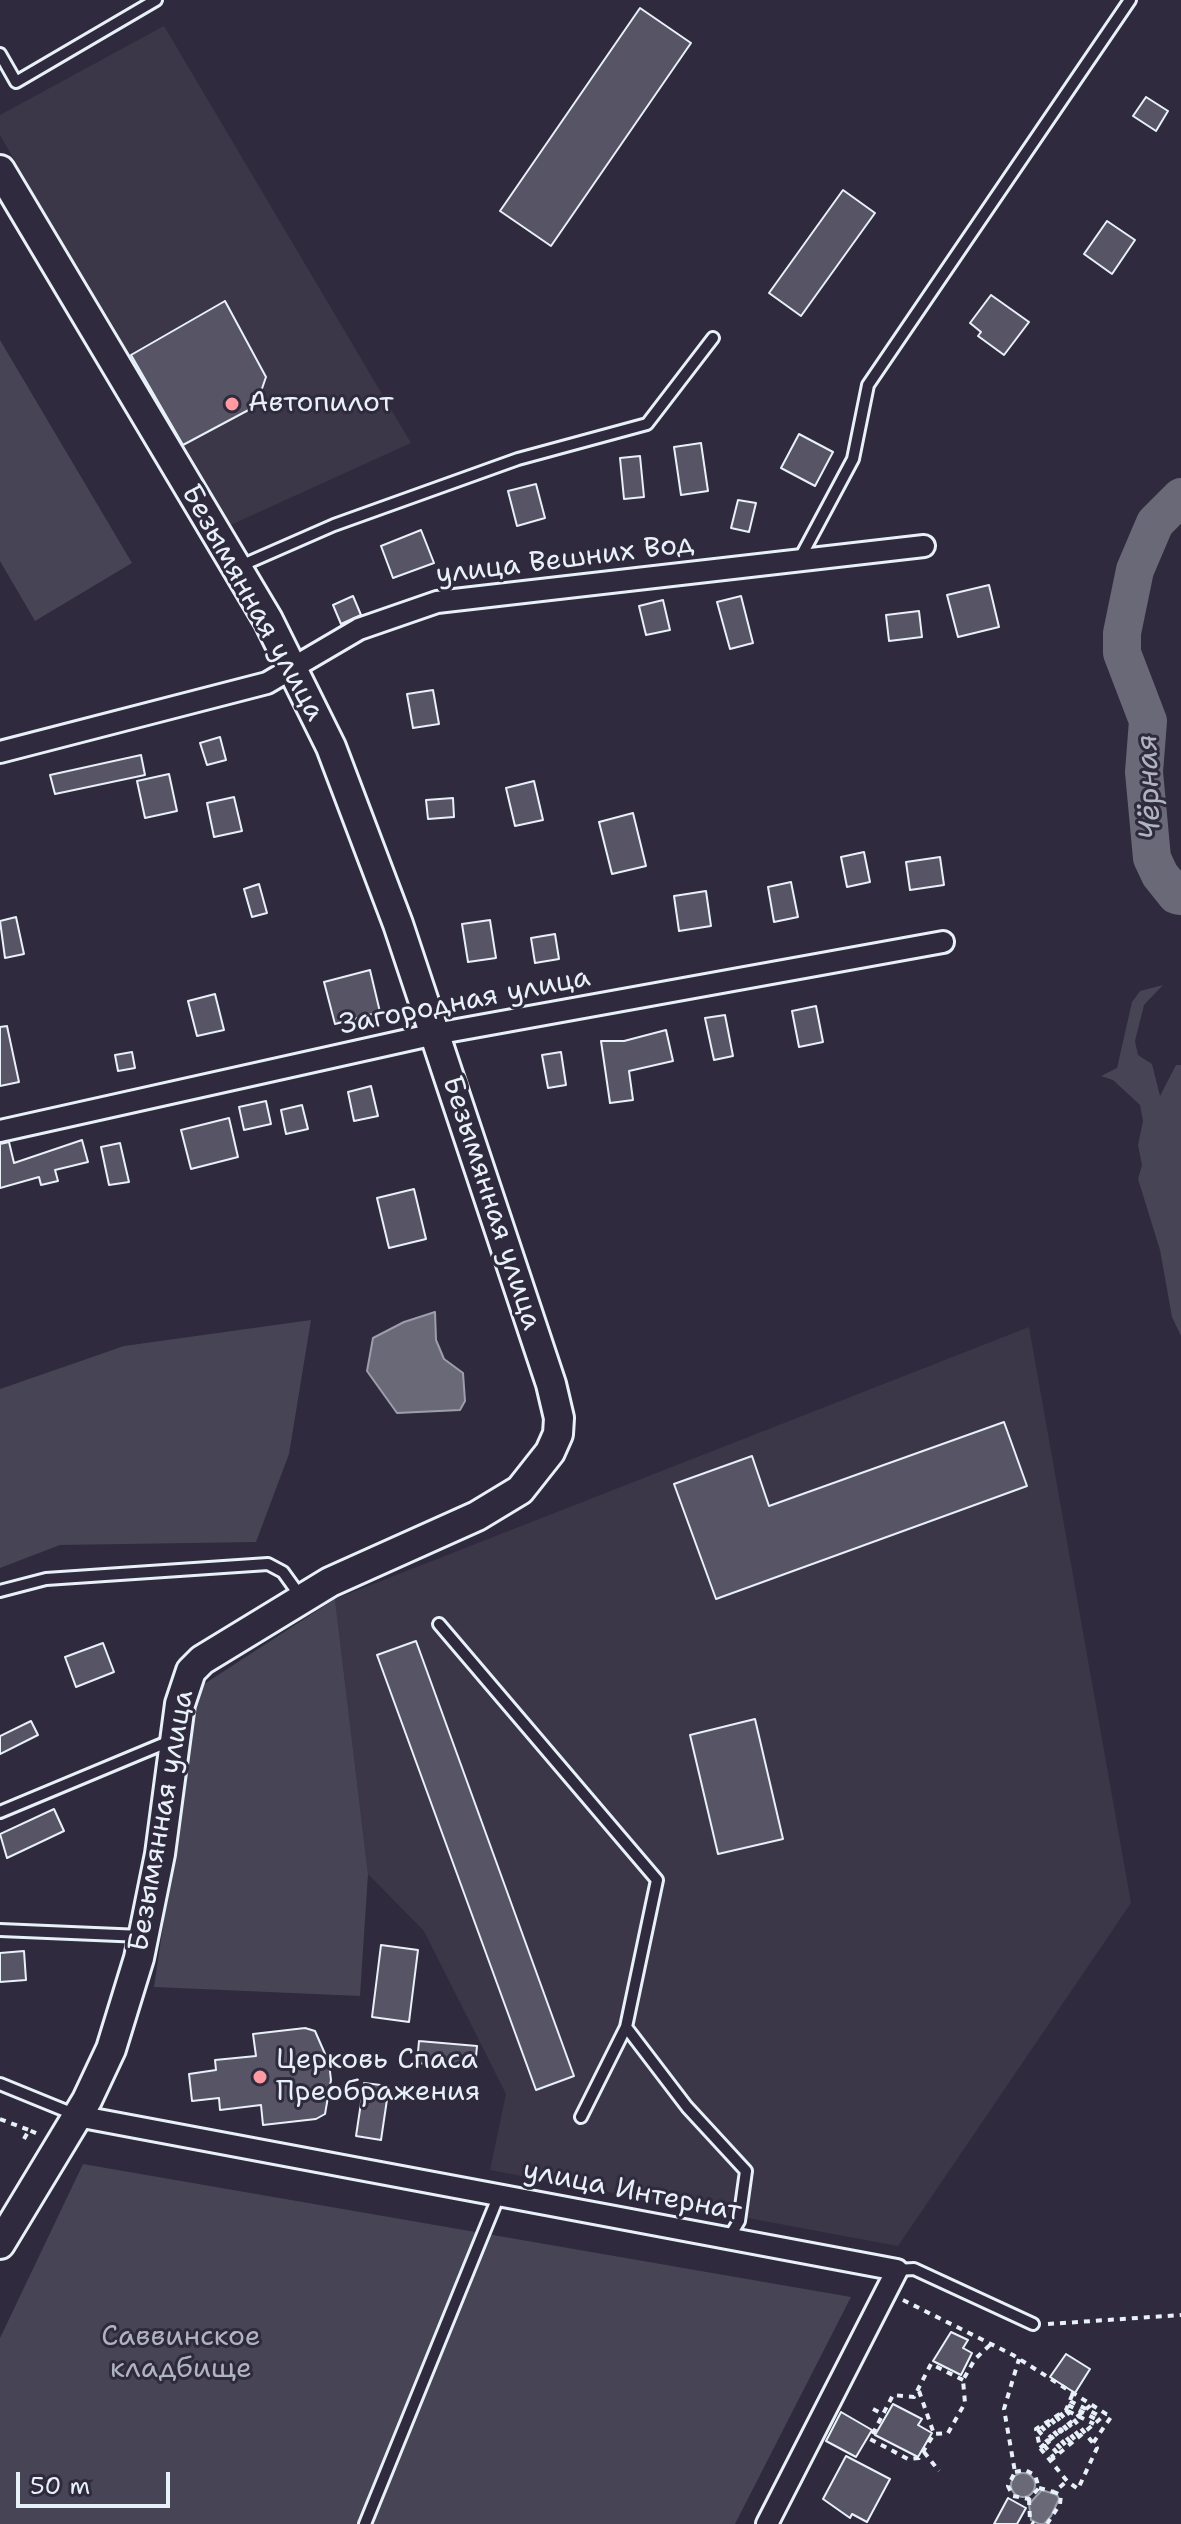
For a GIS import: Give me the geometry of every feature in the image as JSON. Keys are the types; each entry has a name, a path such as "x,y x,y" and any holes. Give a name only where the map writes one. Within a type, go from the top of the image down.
{"street":[{"name":"Безымянная улица","path":"0,170 237,567 292,666 363,825 554,1393 558,1434 538,1472 500,1504 330,1582 202,1660 191,1671 184,1685 160,1854 143,1936 111,2049 77,2116 0,2244"},
{"name":"улица Вешних Вод","path":"0,752 267,683 359,629 437,602 924,546"},
{"name":"Загородная улица","path":"0,1131 435,1034 943,942"},
{"name":"улица Интернат","path":"77,2116 897,2270"},
{"path":"767,2524 897,2270"}],"lane":[{"path":"0,54 16,82 156,0"},
{"path":"799,560 853,459 868,385 1130,0"},
{"path":"237,567 334,525 518,459 647,424 713,338"},
{"path":"0,1591 46,1579 268,1564 283,1572 302,1599"},
{"path":"439,1624 657,1880 626,2027 581,2117"},
{"path":"0,1812 175,1739"},
{"path":"0,1930 143,1936"},
{"path":"626,2027 687,2107 746,2171 739,2221 729,2238"},
{"path":"0,2084 77,2116"},
{"path":"365,2524 499,2195"},
{"path":"897,2270 914,2269 1033,2324"}],"path":[{"path":"0,2119 29,2130"},
{"path":"887,2292 1019,2359 1073,2393"},
{"path":"1033,2324 1181,2315"},
{"path":"934,2434 948,2433 965,2403 963,2380 975,2359 991,2344"},
{"path":"1019,2359 1004,2409 1015,2472 1008,2481 1010,2491 1019,2499 1029,2499"},
{"path":"918,2389 934,2434 924,2452 911,2460 870,2439 893,2395 914,2397 918,2389 931,2364 963,2380"},
{"path":"1067,2481 1065,2427 1073,2393"},
{"path":"1065,2449 1065,2427 1073,2393"},
{"path":"1048,2421 1068,2405"},
{"path":"1065,2449 1068,2405"},
{"path":"873,2409 883,2414"},
{"path":"1048,2421 1065,2427 1111,2417 1093,2443"},
{"path":"1048,2421 1084,2432 1097,2448 1078,2489 1067,2481"},
{"path":"1048,2421 1065,2427 1098,2421"},
{"path":"1048,2421 1065,2427 1098,2421"},
{"path":"1065,2449 1098,2421"},
{"path":"1065,2427 1065,2449"},
{"path":"924,2452 939,2471"},
{"path":"1015,2472 1030,2471 1039,2488 1061,2495 1060,2504 1047,2524"},
{"path":"1054,2492 1067,2481"},
{"path":"1034,2524 1030,2521 1026,2501 1039,2488"}],"shaded area":[{"path":"164,26 411,443 224,528 0,135 0,115"},
{"path":"1029,1327 1131,1903 898,2246 490,2170 506,2094 424,1931 368,1874 335,1599"}],"green space":[{"path":"0,340 132,563 35,621 0,561"},
{"path":"1163,985 1144,1005 1135,1041 1138,1055 1152,1064 1160,1096 1176,1065 1181,1065 1181,1336 1172,1317 1160,1250 1138,1179 1142,1165 1138,1145 1143,1121 1140,1105 1113,1080 1101,1076 1117,1068 1132,1002 1140,991"},
{"path":"311,1320 289,1454 256,1542 60,1545 0,1568 0,1389 124,1346"},
{"path":"335,1599 368,1874 360,1996 154,1987 198,1688"},
{"name":"Саввинское кладбище","path":"83,2164 851,2297 735,2524 0,2524 0,2338"}],"water":[{"path":"1152,858 1181,887 1181,908 1158,887"},
{"path":"435,1312 436,1340 444,1359 463,1373 465,1401 460,1410 397,1413 367,1371 373,1338 404,1322"},
{"path":"1023,2473 1031,2477 1035,2485 1031,2493 1023,2497 1015,2493 1011,2485 1015,2477"},
{"path":"1042,2490 1057,2495 1059,2499 1051,2516 1044,2524 1039,2524 1031,2520 1029,2504"}],"building":[{"path":"640,8 691,43 551,246 500,211"},
{"path":"1146,97 1168,111 1156,131 1133,116"},
{"path":"843,190 875,213 801,316 769,293"},
{"path":"1107,221 1135,240 1112,274 1084,254"},
{"path":"991,295 1029,322 1004,355 978,336 981,332 970,323"},
{"path":"225,301 266,377 256,406 183,445 131,355"},
{"path":"799,434 833,452 815,486 781,468"},
{"path":"701,443 708,491 681,495 674,447"},
{"path":"640,456 644,497 624,499 620,458"},
{"path":"536,484 545,518 517,526 508,491"},
{"path":"738,500 756,503 749,532 731,528"},
{"path":"421,530 434,563 393,578 381,546"},
{"path":"989,585 999,627 958,637 947,595"},
{"path":"353,596 361,615 341,624 333,605"},
{"path":"741,596 753,643 730,649 717,602"},
{"path":"663,600 670,630 646,635 639,606"},
{"path":"919,611 922,637 889,641 886,615"},
{"path":"433,690 439,724 413,728 407,694"},
{"path":"220,737 226,760 207,765 200,743"},
{"path":"141,755 145,775 55,794 50,775"},
{"path":"169,774 177,811 145,818 137,781"},
{"path":"534,781 543,820 515,826 506,788"},
{"path":"234,797 242,831 214,837 207,803"},
{"path":"453,798 454,817 428,819 426,800"},
{"path":"633,813 646,866 612,874 599,822"},
{"path":"864,852 870,882 847,887 841,857"},
{"path":"940,857 944,885 910,890 906,862"},
{"path":"791,882 798,917 774,922 768,887"},
{"path":"259,884 267,913 252,917 244,889"},
{"path":"706,891 711,926 679,931 674,896"},
{"path":"16,917 24,954 5,958 0,921"},
{"path":"490,920 496,958 468,962 462,924"},
{"path":"555,934 559,959 535,963 531,938"},
{"path":"370,970 380,1012 335,1024 324,982"},
{"path":"215,994 224,1030 197,1036 188,1001"},
{"path":"816,1006 823,1042 799,1047 792,1011"},
{"path":"725,1015 733,1056 714,1060 705,1018"},
{"path":"7,1026 19,1082 0,1086 0,1027"},
{"path":"666,1030 673,1061 629,1071 633,1100 610,1103 601,1041 624,1041"},
{"path":"132,1052 135,1068 118,1071 115,1055"},
{"path":"561,1052 566,1085 548,1088 542,1055"},
{"path":"371,1086 378,1116 354,1121 348,1092"},
{"path":"266,1101 271,1124 244,1130 239,1107"},
{"path":"302,1105 308,1129 286,1134 281,1110"},
{"path":"229,1118 238,1157 191,1169 181,1130"},
{"path":"82,1140 88,1162 55,1170 58,1181 41,1185 39,1177 0,1188 0,1144 9,1142 14,1163"},
{"path":"120,1143 129,1182 109,1185 101,1147"},
{"path":"414,1189 426,1239 389,1248 377,1198"},
{"path":"1004,1422 1027,1486 716,1599 674,1484 752,1456 769,1506"},
{"path":"416,1641 574,2076 536,2090 377,1655"},
{"path":"103,1643 114,1672 76,1687 65,1657"},
{"path":"755,1719 783,1839 718,1854 690,1735"},
{"path":"31,1721 38,1735 0,1754 0,1736"},
{"path":"54,1809 64,1831 7,1858 0,1834"},
{"path":"381,1945 418,1950 409,2022 372,2017"},
{"path":"24,1951 26,1980 0,1982 0,1953"},
{"name":"Церковь Спаса Преображения","path":"305,2028 315,2031 329,2063 331,2080 325,2114 316,2119 263,2125 261,2105 220,2110 219,2098 192,2101 189,2074 216,2070 215,2060 256,2056 253,2034"},
{"path":"419,2041 477,2046 475,2068 417,2063"},
{"path":"364,2083 389,2086 381,2140 356,2136"},
{"path":"951,2332 968,2340 963,2348 972,2353 961,2375 933,2361"},
{"path":"1066,2354 1090,2369 1075,2393 1050,2377"},
{"path":"893,2404 922,2419 918,2425 932,2433 918,2457 875,2435"},
{"path":"841,2412 872,2430 856,2457 826,2441"},
{"path":"846,2456 890,2479 867,2522 852,2514 850,2518 823,2499"},
{"path":"1008,2498 1026,2508 1017,2524 994,2524"}],"waterway":[{"name":"Чёрная","path":"1181,497 1155,523 1135,570 1122,633 1122,653 1148,721 1144,772 1152,858 1160,875 1176,895 1181,896"}],"place":[{"name":"Автопилот","path":"232,404"},
{"name":"Церковь Спаса Преображения","path":"260,2077"}]}
